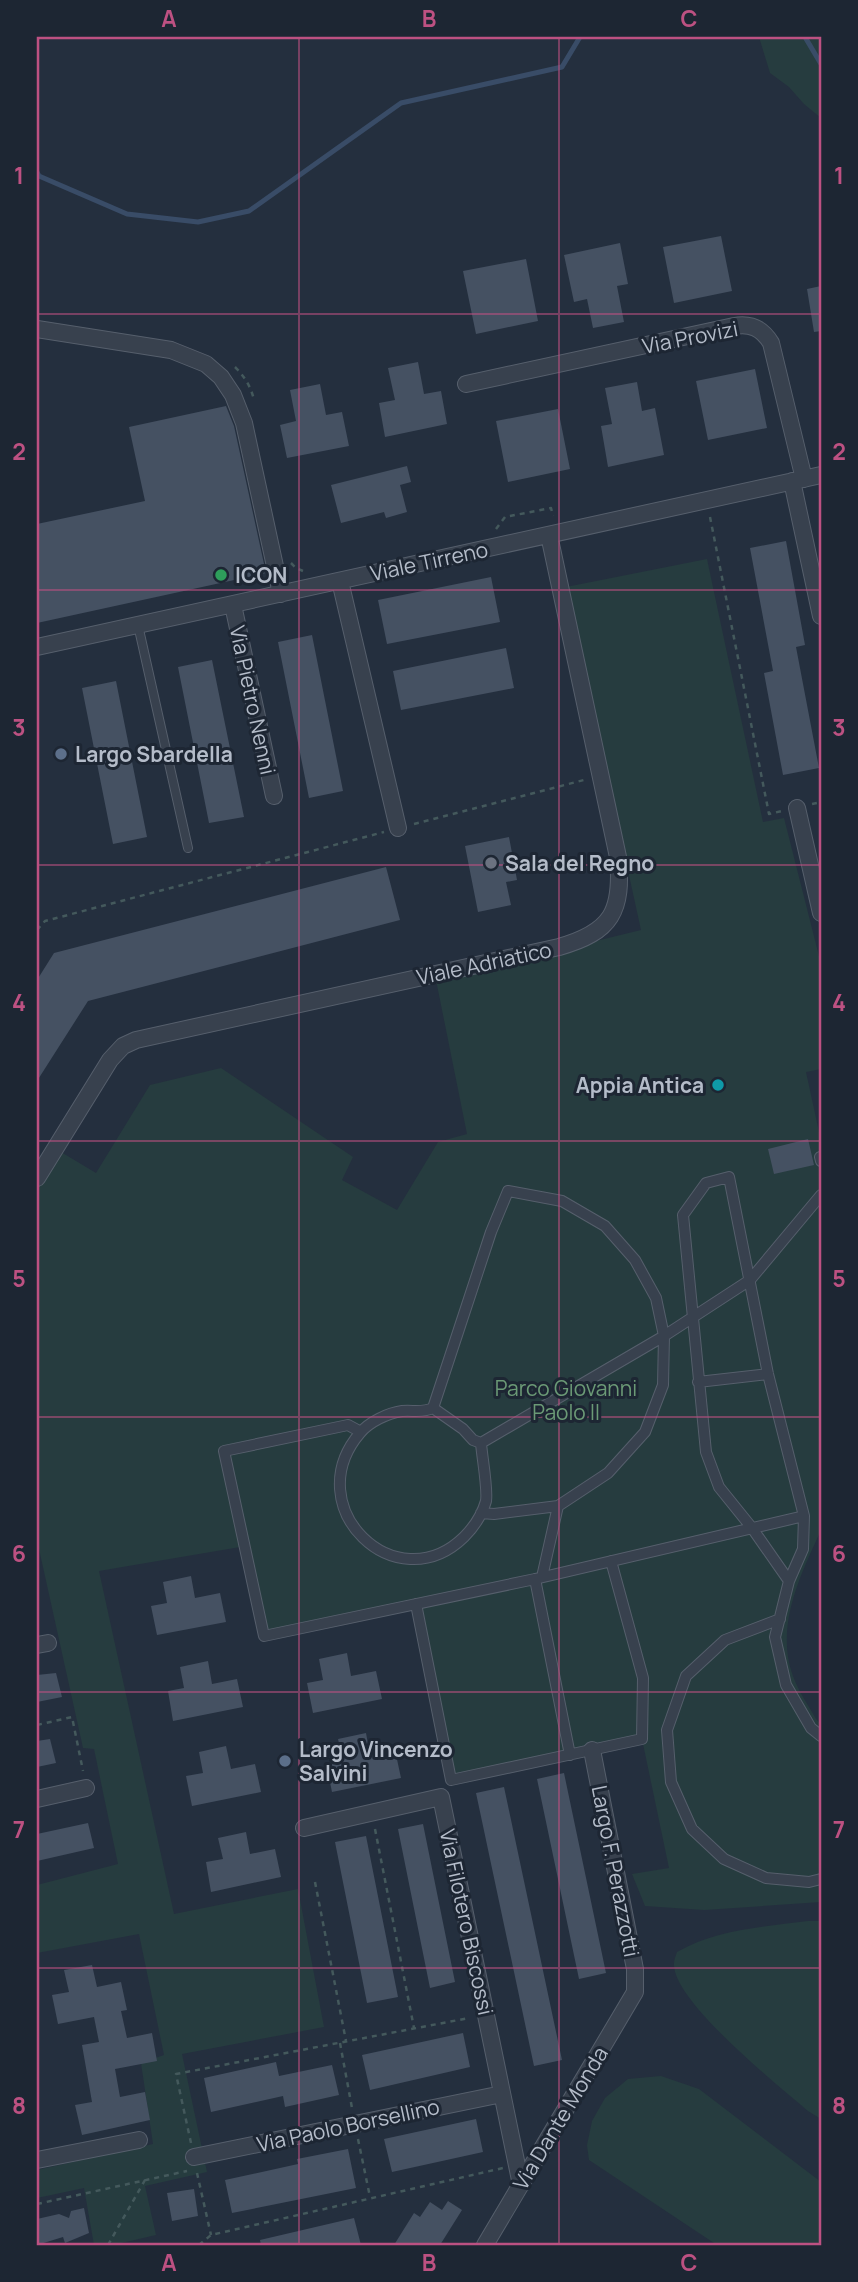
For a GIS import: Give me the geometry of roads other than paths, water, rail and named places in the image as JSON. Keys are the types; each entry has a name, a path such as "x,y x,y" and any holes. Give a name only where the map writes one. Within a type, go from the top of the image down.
{"street":[{"name":"Via Provizi","path":"466,384 734,326 754,326 771,343 798,480"},
{"path":"37,329 171,350 206,364 221,377 233,395 244,423 281,594"},
{"name":"Viale Tirreno","path":"37,647 821,475"},
{"path":"798,480 821,616"},
{"name":"Viale Adriatico","path":"37,1178 114,1055 136,1040 559,947 600,930 613,910 619,872 617,849 552,534"},
{"path":"340,581 398,828"},
{"name":"Via Pietro Nenni","path":"233,605 274,796"},
{"path":"797,808 821,914"},
{"path":"789,1581 719,1487 706,1452 683,1215 706,1183 729,1177 768,1374 804,1516 803,1549 789,1581 775,1637 786,1685 811,1728 821,1736"},
{"path":"481,1443 486,1500 475,1526 453,1548 432,1557 410,1559 383,1553 359,1536 343,1508 339,1481 343,1460 361,1432 378,1420 401,1411 426,1412 433,1408 491,1232 508,1191 562,1201 606,1226 635,1260 656,1298 664,1335 663,1385 645,1432 608,1473 558,1506 494,1514 481,1513"},
{"path":"481,1443 693,1318 750,1280 821,1195"},
{"path":"698,1382 768,1374"},
{"path":"433,1408 463,1429 473,1440 481,1443"},
{"path":"361,1432 348,1425 224,1451 264,1636 611,1562 804,1516"},
{"path":"558,1506 538,1578 570,1755"},
{"path":"416,1604 451,1780 570,1755 642,1739 643,1678 611,1562"},
{"path":"780,1619 725,1640 686,1676 667,1730 671,1782 692,1829 724,1859 766,1878 809,1882 821,1879"},
{"name":"Largo F. Perazzotti","path":"592,1750 635,1969 635,1992"},
{"path":"37,1799 86,1788"},
{"name":"Via Filotero Biscossi","path":"304,1828 442,1797 521,2185"},
{"name":"Via Dante Monda","path":"485,2245 635,1992"},
{"name":"Via Paolo Borsellino","path":"194,2157 502,2094"},
{"path":"37,2160 139,2140"}],"lane":[{"path":"138,625 188,848"}],"waterway":[{"path":"37,172 39,176 127,214 198,222 249,211 401,103 562,67 580,37"},
{"path":"805,37 821,64"}],"place":[{"name":"ICON","path":"221,575"},
{"name":"Largo Sbardella","path":"61,754"},
{"name":"Sala del Regno","path":"491,863"},
{"name":"Appia Antica","path":"718,1085"},
{"name":"Largo Vincenzo Salvini","path":"285,1761"}],"park label":[{"name":"Parco Giovanni Paolo II","path":"566,1400"}]}
